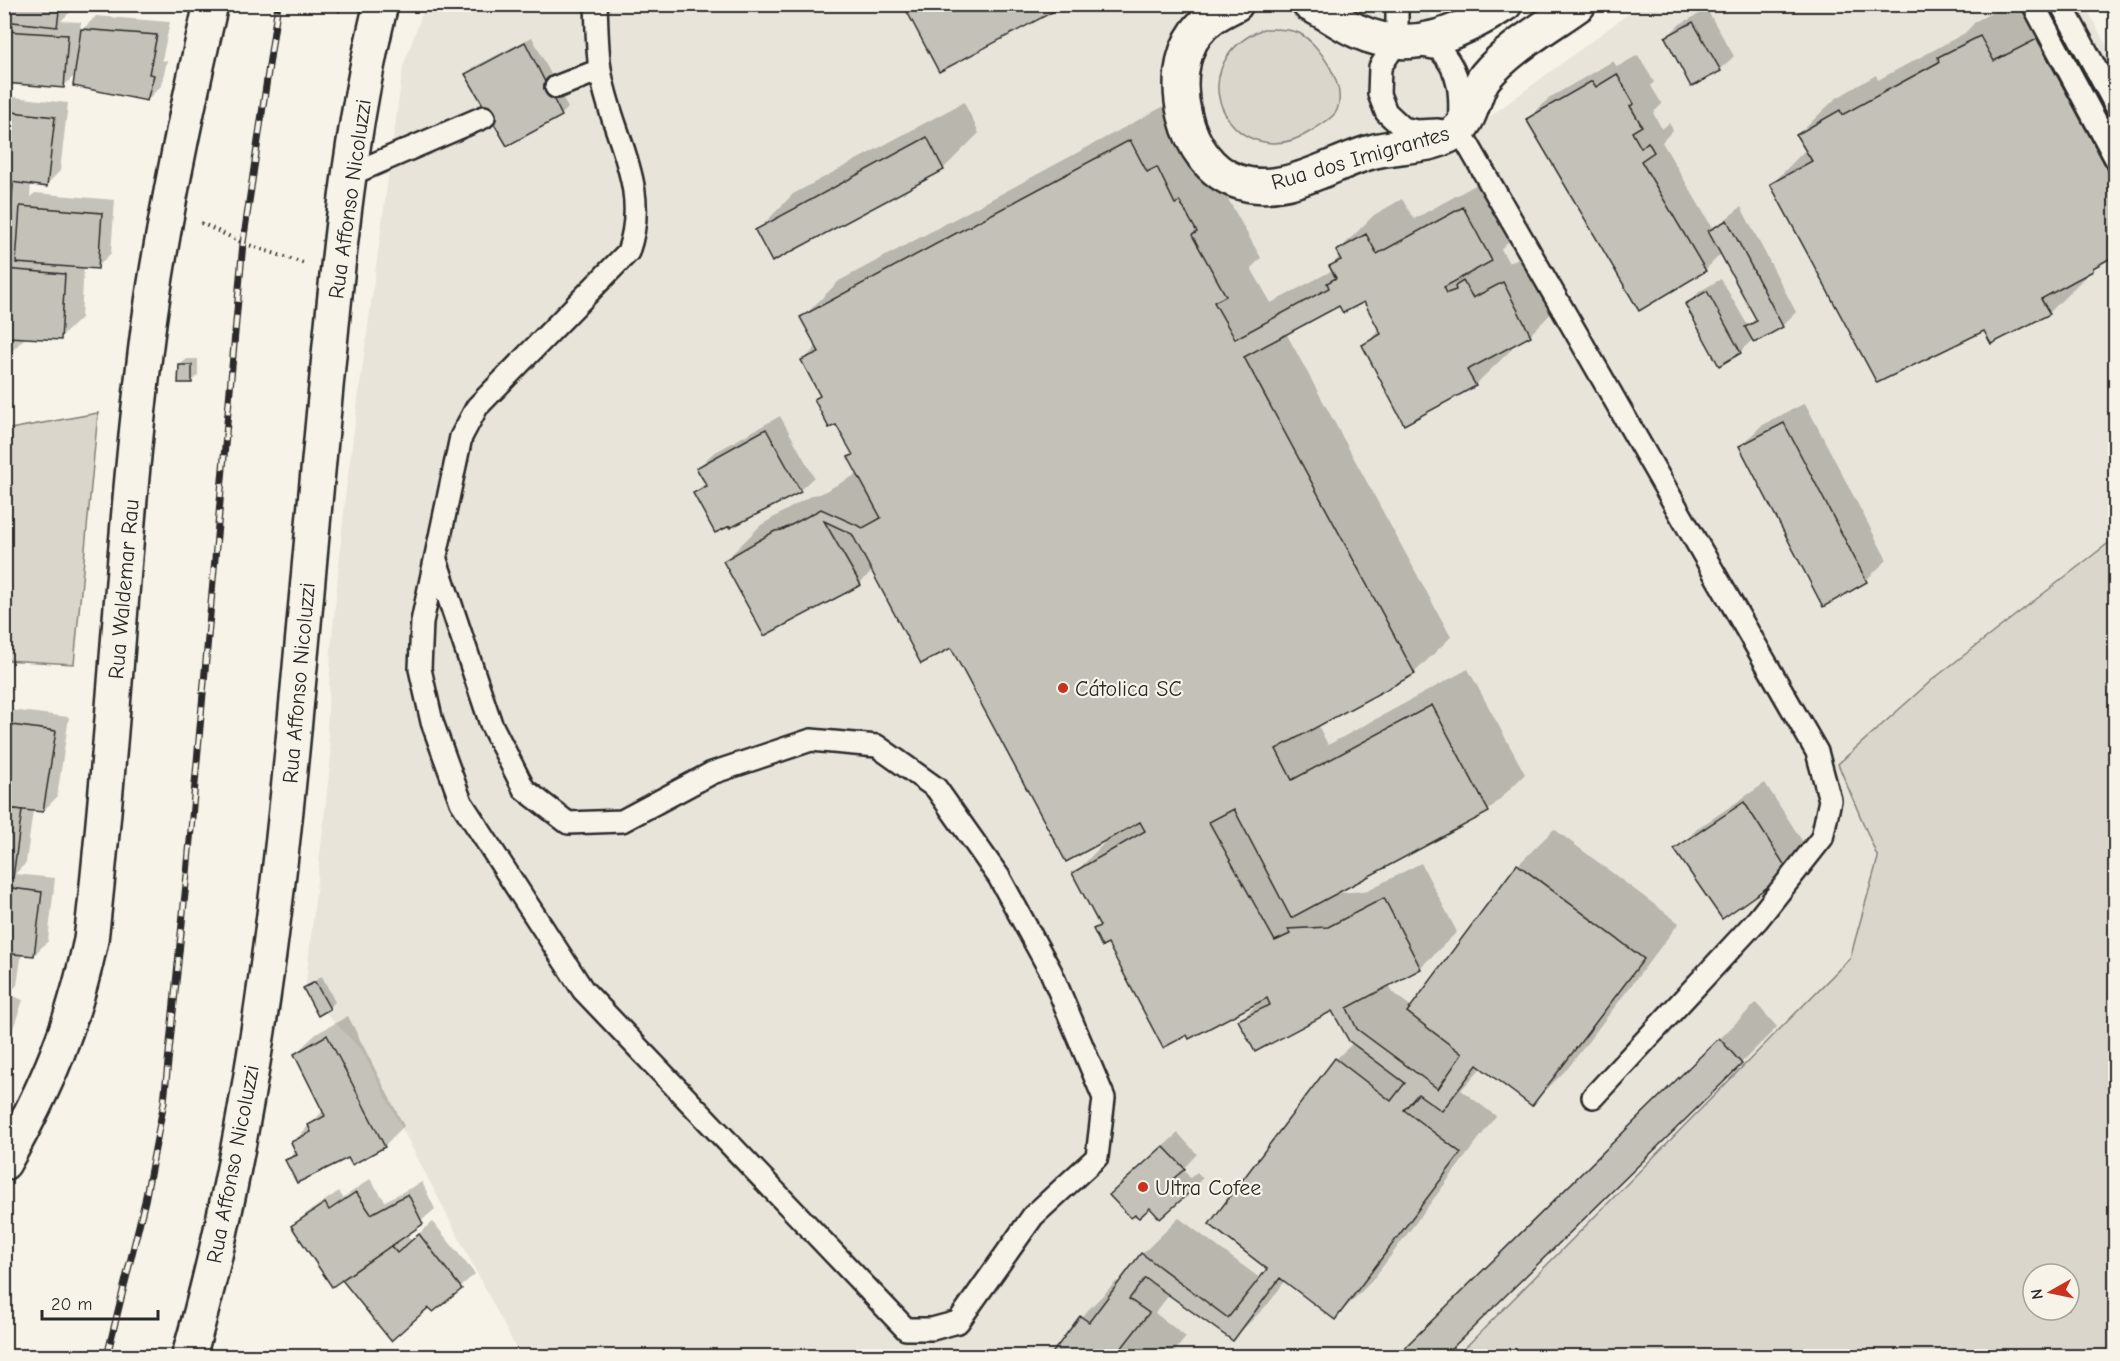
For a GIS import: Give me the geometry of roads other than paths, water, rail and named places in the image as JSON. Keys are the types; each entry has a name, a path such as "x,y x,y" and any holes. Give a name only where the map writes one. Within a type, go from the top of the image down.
{"street":[{"name":"Rua Waldemar Rau","path":"4,1163 33,1112 56,1060 78,998 91,940 148,330 168,207 211,4"},
{"name":"Rua Affonso Nicoluzzi","path":"189,1356 205,1301 231,1186 252,1066 277,892 337,274 349,175 381,4"},
{"name":"Rua dos Imigrantes","path":"1236,4 1213,15 1195,34 1183,63 1180,100 1190,135 1213,167 1236,182 1263,185 1294,181 1373,151 1438,140 1460,129 1484,79 1508,54 1579,4"},
{"path":"1309,4 1357,31 1397,42 1434,39 1461,31 1505,4"}],"lane":[{"path":"436,560 491,724 524,789 568,823 622,821 712,773 811,740 878,747 936,788 999,877 1052,972 1104,1098 1097,1157 1033,1216 958,1322 932,1329 906,1329 583,990 461,802 432,722 420,669 422,622 461,437 477,408 628,252 636,230 636,195 600,70 596,4"},
{"path":"1397,4 1397,42 1380,67 1379,94 1386,112 1403,128 1416,131 1460,129"},
{"path":"2033,4 2115,159"},
{"path":"2061,4 2115,106"},
{"path":"1397,42 1439,49 1456,70 1460,87 1460,129 1817,752 1830,800 1822,838 1758,919 1593,1097"},
{"path":"556,87 600,70"},
{"path":"349,175 484,117"}],"railway":[{"path":"107,1356 145,1201 164,1102 187,874 243,243 278,4"}],"place":[{"name":"Cátolica SC","path":"1063,688"},
{"name":"Ultra Cofee","path":"1143,1187"}]}
